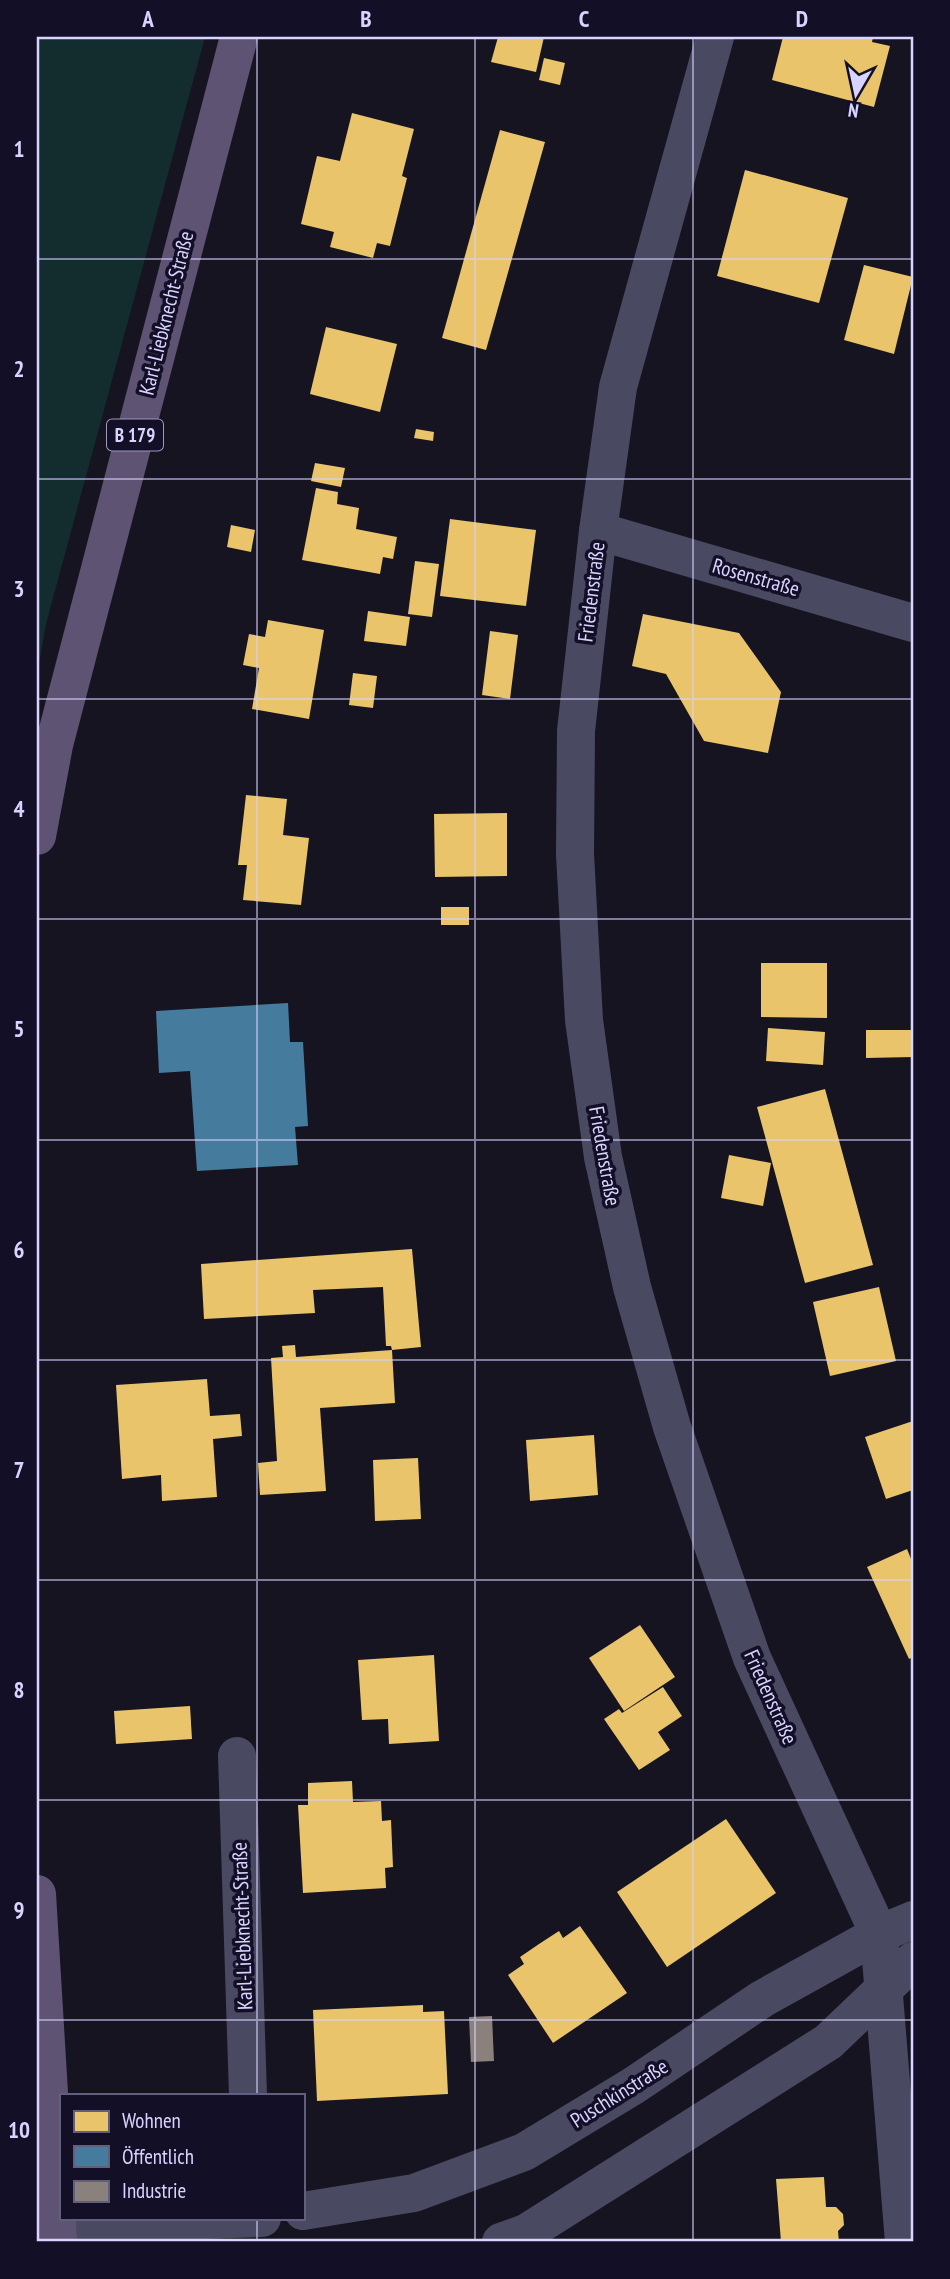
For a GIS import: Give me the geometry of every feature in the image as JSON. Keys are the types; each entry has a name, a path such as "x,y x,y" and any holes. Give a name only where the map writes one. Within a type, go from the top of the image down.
{"main road":[{"name":"Karl-Liebknecht-Straße","path":"37,836 54,745 239,37"},
{"path":"37,1894 58,2234"}],"street":[{"name":"Friedenstraße","path":"715,37 618,387 598,531 576,732 575,854 584,1020 603,1157 632,1286 672,1427 752,1658 896,1927 883,1988 904,2242"},
{"name":"Rosenstraße","path":"598,531 913,624"},
{"name":"Karl-Liebknecht-Straße","path":"237,1756 248,2094"},
{"name":"Puschkinstraße","path":"304,2211 414,2193 524,2152 633,2086 762,1999 896,1927"},
{"path":"501,2242 526,2233 828,2042 913,1961"},
{"path":"58,2234 255,2224"}],"green space":[{"path":"37,37 205,37 46,624 37,676"}],"building: Wohnen":[{"path":"498,37 544,37 536,72 491,62"},
{"path":"783,37 873,37 872,42 890,46 874,107 772,80"},
{"path":"544,58 565,63 560,85 539,80"},
{"path":"352,113 414,129 402,176 407,178 390,246 377,243 373,258 330,247 334,232 301,224 317,156 340,161"},
{"path":"500,130 545,142 486,350 442,338"},
{"path":"745,170 848,198 819,303 717,276"},
{"path":"864,265 913,277 894,354 844,340"},
{"path":"326,327 397,344 380,412 310,394"},
{"path":"416,429 434,432 433,441 414,438"},
{"path":"315,463 345,468 341,487 311,481"},
{"path":"316,488 338,492 337,504 359,508 356,529 397,537 393,559 383,557 380,574 302,560"},
{"path":"450,519 536,530 526,606 440,596"},
{"path":"231,525 255,530 251,552 227,547"},
{"path":"415,561 439,564 432,617 408,614"},
{"path":"368,611 410,617 406,646 364,641"},
{"path":"643,614 739,633 781,692 768,753 704,741 666,674 632,666"},
{"path":"268,620 324,630 309,719 252,709 259,668 243,665 249,634 265,637"},
{"path":"490,631 518,635 510,699 482,695"},
{"path":"353,673 377,676 373,708 349,705"},
{"path":"246,795 287,799 283,835 309,838 301,905 243,900 247,865 238,865"},
{"path":"507,813 507,876 435,877 434,814"},
{"path":"441,907 469,907 469,925 441,925"},
{"path":"761,963 827,963 827,1018 761,1017"},
{"path":"768,1028 825,1032 823,1065 766,1061"},
{"path":"866,1030 913,1030 913,1057 866,1058"},
{"path":"825,1089 873,1265 805,1283 757,1107"},
{"path":"729,1155 771,1163 763,1206 721,1198"},
{"path":"412,1249 421,1347 392,1350 391,1346 386,1346 383,1287 313,1290 315,1313 204,1319 201,1264"},
{"path":"879,1287 896,1361 830,1376 813,1302"},
{"path":"295,1345 296,1357 392,1350 395,1403 320,1408 326,1491 260,1495 258,1463 277,1461 271,1358 283,1357 282,1346"},
{"path":"207,1379 210,1416 240,1414 242,1436 213,1439 217,1497 162,1501 161,1475 122,1479 116,1385"},
{"path":"913,1421 913,1490 886,1499 865,1437"},
{"path":"594,1435 598,1495 530,1501 526,1440"},
{"path":"418,1458 421,1519 375,1521 373,1460"},
{"path":"907,1549 913,1564 913,1657 909,1659 867,1567"},
{"path":"640,1625 675,1677 624,1711 589,1658"},
{"path":"434,1655 439,1741 389,1744 388,1719 362,1720 358,1660"},
{"path":"663,1687 682,1716 658,1732 670,1750 639,1770 604,1719 619,1709 622,1713"},
{"path":"190,1706 192,1739 116,1744 114,1711"},
{"path":"352,1781 353,1802 381,1801 382,1821 391,1820 393,1867 385,1868 386,1888 303,1893 298,1805 308,1805 308,1783"},
{"path":"726,1819 776,1893 667,1967 617,1892"},
{"path":"580,1926 627,1993 553,2043 508,1975 524,1964 520,1957 539,1944 559,1931 563,1938"},
{"path":"423,2005 423,2012 444,2011 448,2094 317,2101 313,2010"},
{"path":"824,2177 826,2207 836,2207 843,2214 844,2225 838,2231 839,2242 781,2242 776,2179"}],"building: Öffentlich":[{"path":"288,1003 290,1042 303,1042 308,1126 295,1127 298,1165 197,1171 190,1071 159,1073 156,1011"}],"building: Industrie":[{"path":"492,2016 494,2061 471,2062 469,2017"}]}
